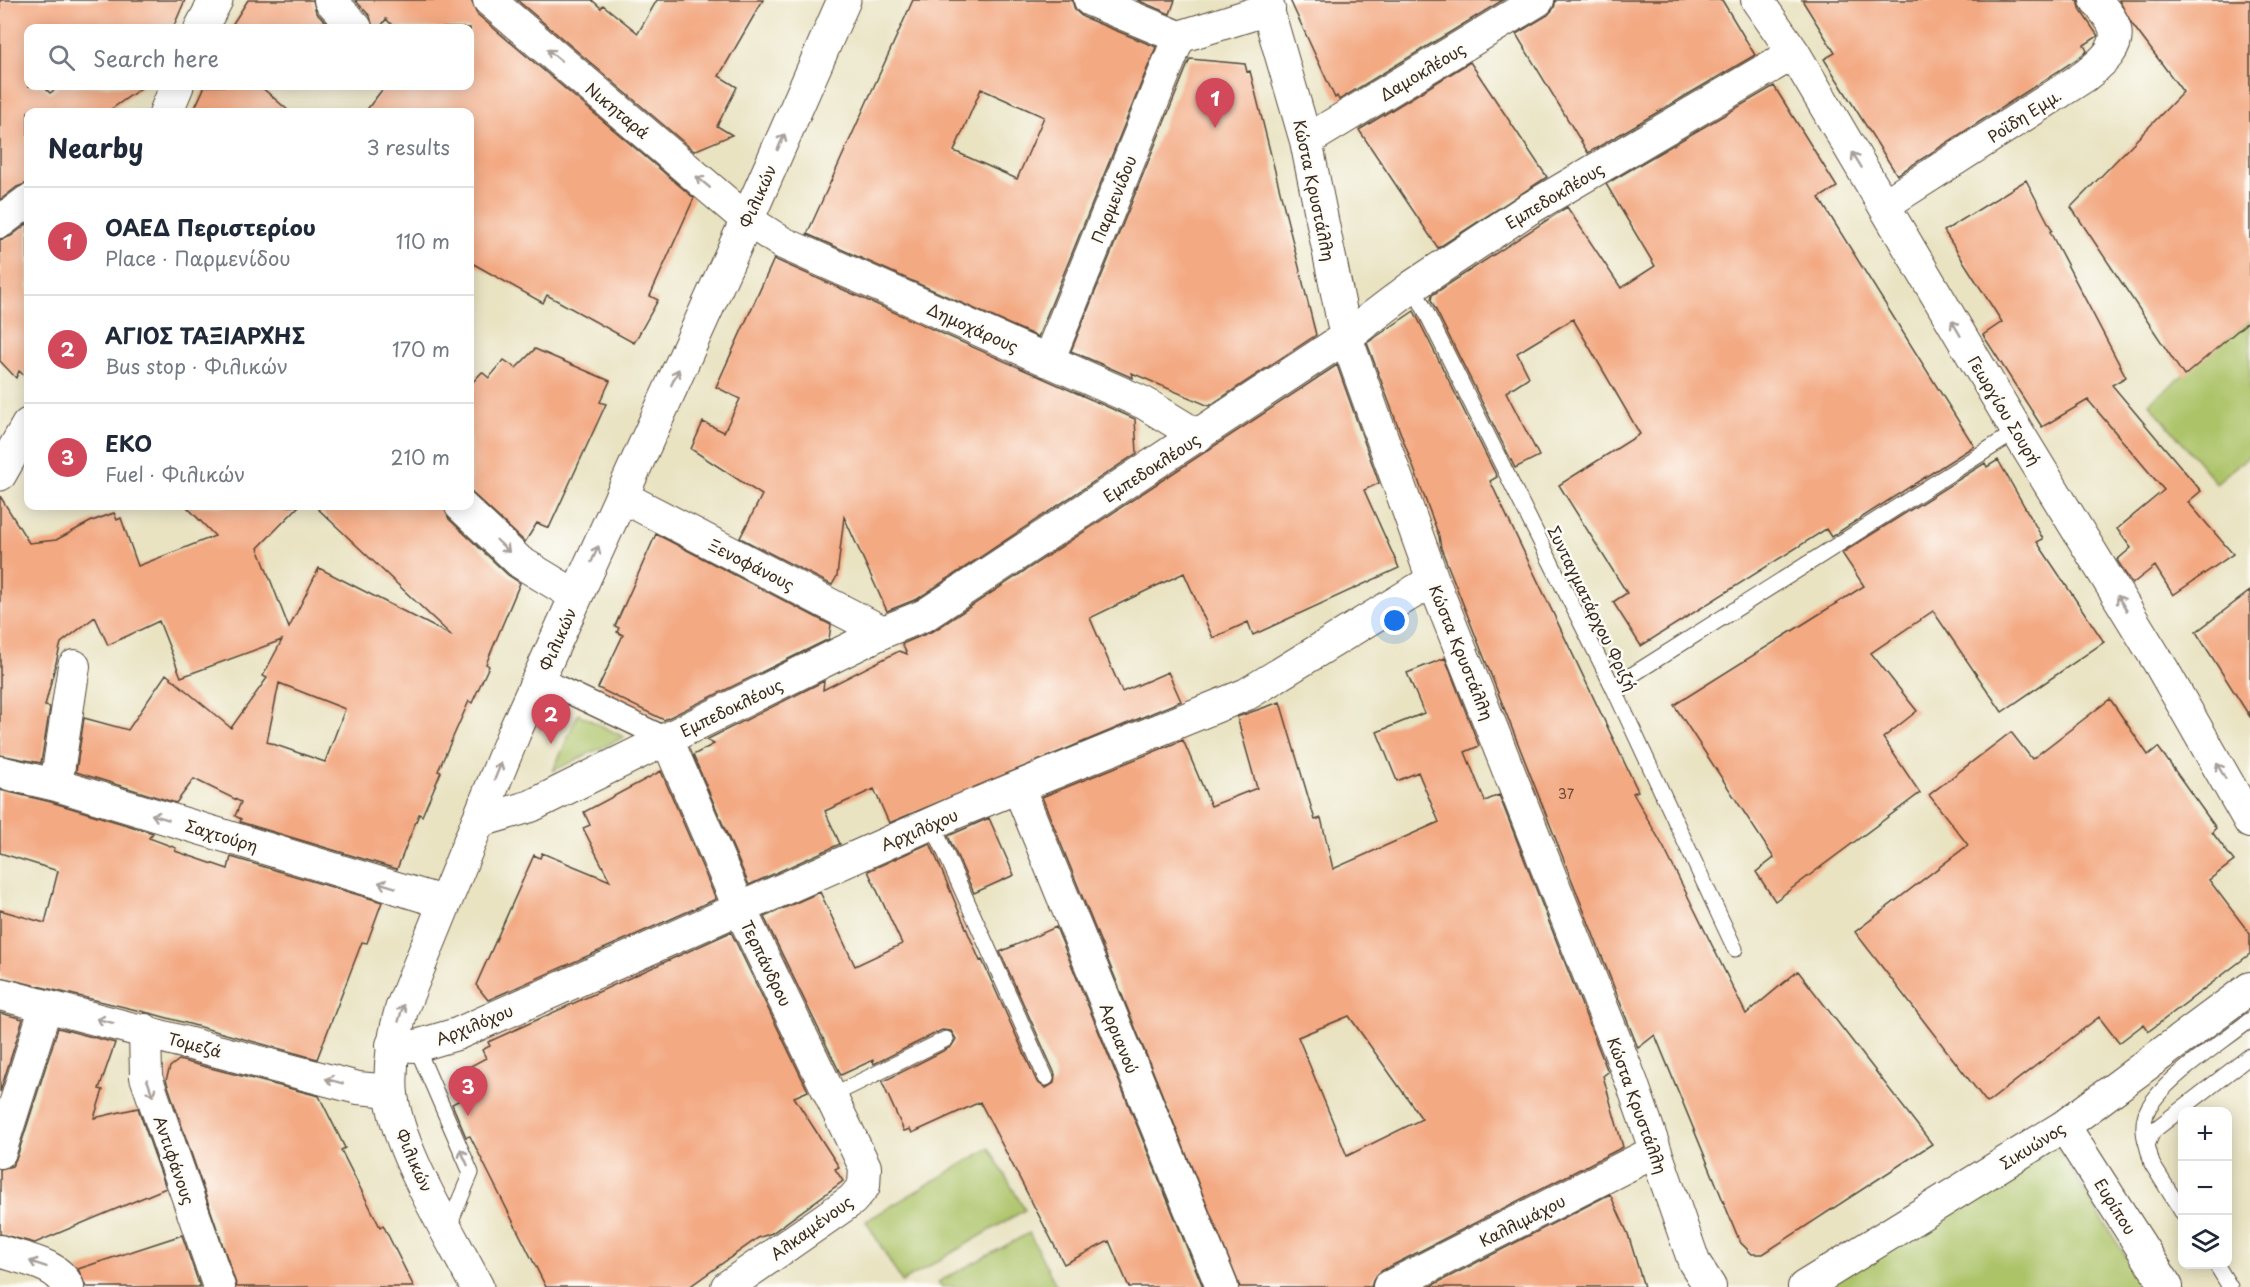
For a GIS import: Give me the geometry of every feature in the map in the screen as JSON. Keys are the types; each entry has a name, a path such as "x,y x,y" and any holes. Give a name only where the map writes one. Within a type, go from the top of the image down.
{"street":[{"path":"330,0 352,24"},
{"name":"Νικηταρά","path":"489,0 747,220"},
{"name":"Φιλικών","path":"477,1287 403,1141 391,1091 404,1046 415,970 539,678 844,0"},
{"path":"1090,0 1179,37 1267,5"},
{"name":"Δαμοκλέους","path":"1306,141 1538,0"},
{"name":"Γεωργίου Σουρή","path":"1757,0 1794,53 2017,431 2162,668 2250,822"},
{"name":"Ροϊδη Εμμ.","path":"1884,205 2085,76 2106,59 2114,43 2115,29 2096,0"},
{"name":"Κώστα Κρυστάλλη","path":"1267,5 1306,141 1346,337 1433,580 1632,1083 1694,1262 1710,1287"},
{"name":"Παρμενίδου","path":"1048,361 1179,37"},
{"name":"Εμπεδοκλέους","path":"477,822 531,807 883,632 925,615 1346,337 1413,286 1527,210 1794,53"},
{"path":"168,108 175,90"},
{"path":"0,222 24,204"},
{"name":"Δημοχάρους","path":"747,220 783,243 1144,403 1198,436"},
{"path":"0,474 24,432"},
{"name":"Ξενοφάνους","path":"621,496 883,632"},
{"path":"465,510 520,562 576,596"},
{"name":"Αρχιλόχου","path":"404,1046 457,1034 739,906 932,823 1247,694 1433,580"},
{"path":"56,785 74,666"},
{"path":"539,678 667,739"},
{"name":"Τερπάνδρου","path":"667,739 739,906 865,1167 864,1186"},
{"name":"Σαχτούρη","path":"0,772 56,785 443,902"},
{"name":"Αρριανού","path":"1019,789 1222,1287"},
{"name":"Σικυώνος","path":"1804,1287 2064,1126 2250,988"},
{"name":"Τομεζά","path":"0,994 145,1030 358,1088 391,1091"},
{"path":"0,1152 46,1006"},
{"name":"Αντιφάνους","path":"145,1030 146,1077 219,1287"},
{"name":"Ευρίπου","path":"2064,1126 2167,1287"},
{"name":"Καλλιμάχου","path":"1389,1287 1654,1152"},
{"name":"Αλκαμένους","path":"727,1287 852,1200 864,1186"},
{"path":"0,1251 55,1270 65,1280 68,1287"}],"lane":[{"name":"Συνταγματάρχου Φριζή","path":"1413,286 1612,687 1735,949"},
{"path":"1612,687 2017,431"},
{"path":"932,823 1046,1078"},
{"path":"2178,1206 2152,1164 2142,1131 2152,1102 2174,1079 2250,1020"},
{"path":"831,1096 946,1039"},
{"path":"404,1046 471,1173 447,1230"},
{"path":"2147,1145 2153,1131 2250,1056"},
{"path":"2219,1269 2230,1287"}],"green space":[{"path":"2250,320 2250,455 2216,483 2149,403"},
{"path":"578,714 624,737 553,771"},
{"path":"2054,1143 2145,1287 1824,1287"},
{"path":"989,1148 1025,1210 902,1282 866,1221"},
{"path":"1029,1233 1057,1287 941,1287 938,1282"}],"building":[{"path":"0,0 185,0 175,24 24,24 24,90 47,90 50,93 54,90 138,90 113,108 24,108 24,184 0,200"},
{"path":"248,0 313,0 316,12 328,24 233,24"},
{"path":"355,0 471,0 477,14 694,198 650,296 658,300 634,343 547,295 543,303 474,264 474,108 368,108 382,90 474,90 474,24 391,24 386,19 383,24 372,24 370,16"},
{"path":"517,0 592,0 601,8 603,5 638,33 657,0 763,0 719,76 737,87 717,126 732,135 694,151"},
{"path":"913,0 1072,0 1075,10 1083,17 1156,47 1038,337 807,234","holes":["981,89 1044,117 1017,179 954,151"]},
{"path":"1137,0 1175,0 1170,14"},
{"path":"1290,0 1503,0 1339,100 1337,96 1335,98"},
{"path":"1556,0 1722,0 1755,55 1588,153 1516,34 1548,15 1554,8"},
{"path":"1802,0 2078,0 2081,11 2098,36 2084,45 2087,51 2074,61 1897,175 1824,59 1835,53"},
{"path":"2119,0 2250,0 2250,320 2184,376 2071,207 2183,92 2132,24"},
{"path":"1190,59 1245,64 1247,72 1250,71 1316,335 1209,406 1132,373 1133,378 1071,351"},
{"path":"1470,62 1547,177 1438,248 1359,130"},
{"path":"1774,86 1837,187 1819,198 1974,446 1831,537 1826,529 1641,646 1613,602 1627,593 1559,485 1640,434 1573,319 1517,353 1529,377 1506,392 1539,456 1515,468 1431,300 1432,295 1567,207 1621,288 1655,266 1606,184"},
{"path":"203,90 265,90 285,108 195,108"},
{"path":"2026,180 2052,230 2050,232 2126,377 2112,385 2201,491 2188,502 2233,554 2173,595 2155,566 2132,584 2117,560 2131,548 2117,529 2164,490 2088,400 2042,427 1983,335 2002,322 1944,231"},
{"path":"24,226 24,375 19,371 16,378 0,361 0,240 11,236"},
{"path":"774,259 1135,419 1137,453 917,599 887,611 844,517 837,576 832,585 740,538 762,495 691,449 703,422 724,432 740,399 716,387"},
{"path":"1414,311 1497,477 1490,481 1638,791 1633,793 1664,848 1746,1014 1798,971 1932,1144 1763,1254 1752,1254 1740,1242 1655,1035 1638,1048 1441,548 1439,536 1367,343"},
{"path":"535,349 610,381 600,402 606,404 549,528 537,523 525,542 474,495 474,381 482,372 489,378 504,360 516,368"},
{"path":"1337,365 1379,483 1364,490 1399,568 1253,635 1248,622 1213,638 1184,573 1090,618 1122,692 1168,672 1181,701 889,823 874,789 825,811 840,844 749,885 693,755 714,744 706,740 824,681 823,690 899,651 907,654 902,644 935,630"},
{"path":"1998,460 2043,539 2037,542 2104,642 2002,712 1933,611 1871,653 1917,711 1883,738 1920,793 1775,901 1756,872 1774,858 1674,705 1864,586 1842,553 1985,463 1987,467"},
{"path":"0,496 29,543 56,540 92,521 114,513 117,520 121,518 138,566 215,536 190,510 295,510 258,548 289,628 319,568 452,636 319,510 446,510 449,519 508,575 520,583 486,664 489,666 472,703 469,701 438,771 441,772 422,816 419,814 397,869 240,822 241,819 235,816 241,802 194,779 176,803 76,772 84,718 128,730 166,674 231,728 267,678 263,676 282,640 181,677 159,621 108,645 95,617 61,643 45,706 50,707 41,763 0,755","holes":["279,683 345,709 325,762 267,742"]},
{"path":"656,534 831,625 829,639 664,720 598,688 623,635 617,632 619,628 615,626"},
{"path":"2250,591 2250,717 2196,632"},
{"path":"1445,658 1479,746 1465,752 1485,801 1499,795 1608,1072 1603,1076 1623,1147 1381,1271 1374,1278 1371,1287 1240,1287 1042,797 1183,740 1211,806 1257,788 1237,717 1280,702 1315,820 1321,818 1333,869 1439,822 1418,772 1397,781 1377,732 1424,713 1407,673","holes":["1349,1016 1422,1119 1347,1156 1298,1037"]},
{"path":"2110,699 2148,755 2158,747 2216,828 2212,832 2234,861 2209,880 2250,934 2250,954 2149,1031 2144,1024 2119,1043 2099,1017 1987,1103 1855,932 1968,845 1929,795 2011,732 2032,759"},
{"path":"661,771 716,899 488,1000 476,985 534,855 540,858 542,853 610,881 583,828 590,825 584,812"},
{"path":"0,790 51,802 153,833 149,838 176,848 175,851 228,869 231,857 382,902 367,943 362,942 317,1059 153,1014 0,977 0,910 45,923 58,871 0,853"},
{"path":"989,818 1014,875 974,893 948,836"},
{"path":"930,843 980,961 982,960 1037,1082 1046,1088 1054,1083 1055,1074 1000,952 1056,927 1203,1287 1129,1287 1109,1241 1064,1264 980,1102 912,1133 910,1129 904,1131 882,1082 951,1047 956,1039 951,1031 942,1030 874,1064 873,1060 841,1075 764,917 820,892 855,966 902,944 868,871"},
{"path":"731,932 808,1091 794,1097 839,1167 835,1169 843,1181 772,1233 758,1238 689,1287 546,1287 470,1136 466,1137 452,1104 476,1092 465,1069 486,1058 482,1050 490,1046 488,1042"},
{"path":"0,1013 23,1019 0,1092"},
{"path":"58,1028 115,1043 99,1089 103,1090 94,1118 138,1108 166,1188 35,1243 0,1234 0,1169 12,1166 17,1157"},
{"path":"179,1060 319,1096 345,1148 341,1150 414,1287 237,1287 166,1080 170,1067"},
{"path":"1610,1194 1628,1234 1644,1287 1429,1287"},
{"path":"182,1235 200,1287 86,1287 78,1269"}],"place":[{"name":"ΟΑΕΔ Περιστερίου","path":"1215,128"},
{"name":"ΑΓΙΟΣ ΤΑΞΙΑΡΧΗΣ","path":"551,744"},
{"name":"EKO","path":"468,1116"}]}
